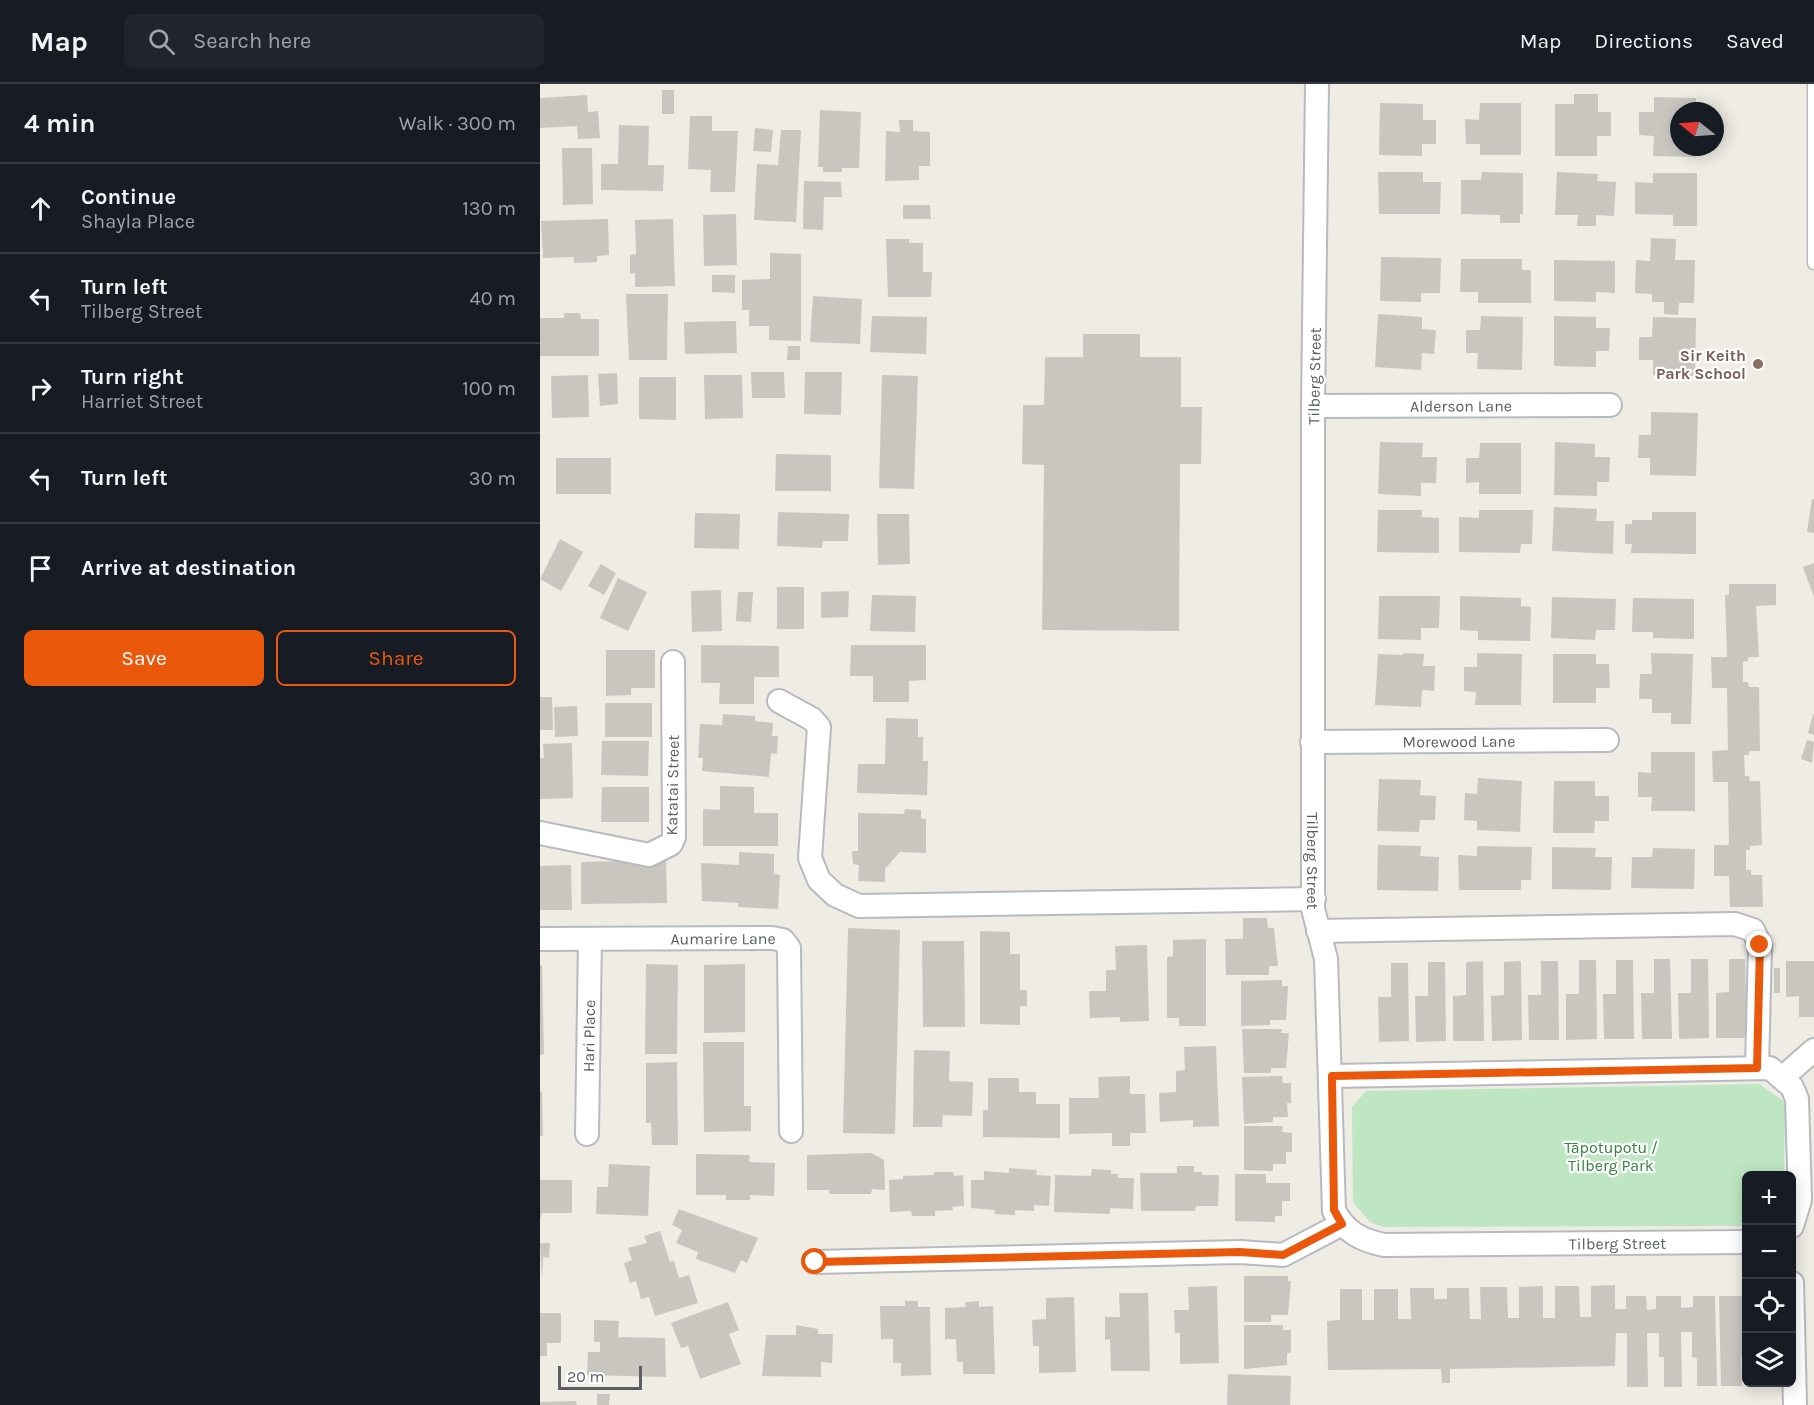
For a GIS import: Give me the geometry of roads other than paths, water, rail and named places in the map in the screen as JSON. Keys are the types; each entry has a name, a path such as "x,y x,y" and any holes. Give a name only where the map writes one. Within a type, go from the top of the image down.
{"street":[{"name":"Tilberg Street","path":"1317,84 1313,406 1314,899 1318,931 1326,959 1332,1076 1334,1210 1342,1224 1362,1240 1384,1245 1742,1242"},
{"name":"Alderson Lane","path":"1313,406 1610,405"},
{"name":"Katatai Street","path":"540,833 649,855 671,844 674,837 673,662"},
{"path":"779,701 812,720 819,727 810,858 819,880 835,896 859,906 1314,899"},
{"name":"Morewood Lane","path":"1312,742 1607,740"},
{"path":"1318,931 1735,924 1754,930 1760,945 1757,1068"},
{"name":"Aumarire Lane","path":"540,939 772,938 783,940 789,948 791,1131"},
{"name":"Hari Place","path":"586,1134 590,939"},
{"path":"1782,1078 1814,1050"},
{"path":"1332,1076 1770,1068 1792,1087 1797,1099 1800,1200 1791,1225"},
{"path":"815,1262 1240,1252 1283,1255 1342,1224"},
{"path":"1796,1333 1802,1402"}],"lane":[{"path":"1814,84 1814,263"}],"place":[{"name":"Sir Keith Park School","path":"1758,364"}],"park label":[{"name":"Tāpotupotu / Tilberg Park","path":"1611,1156"}]}
